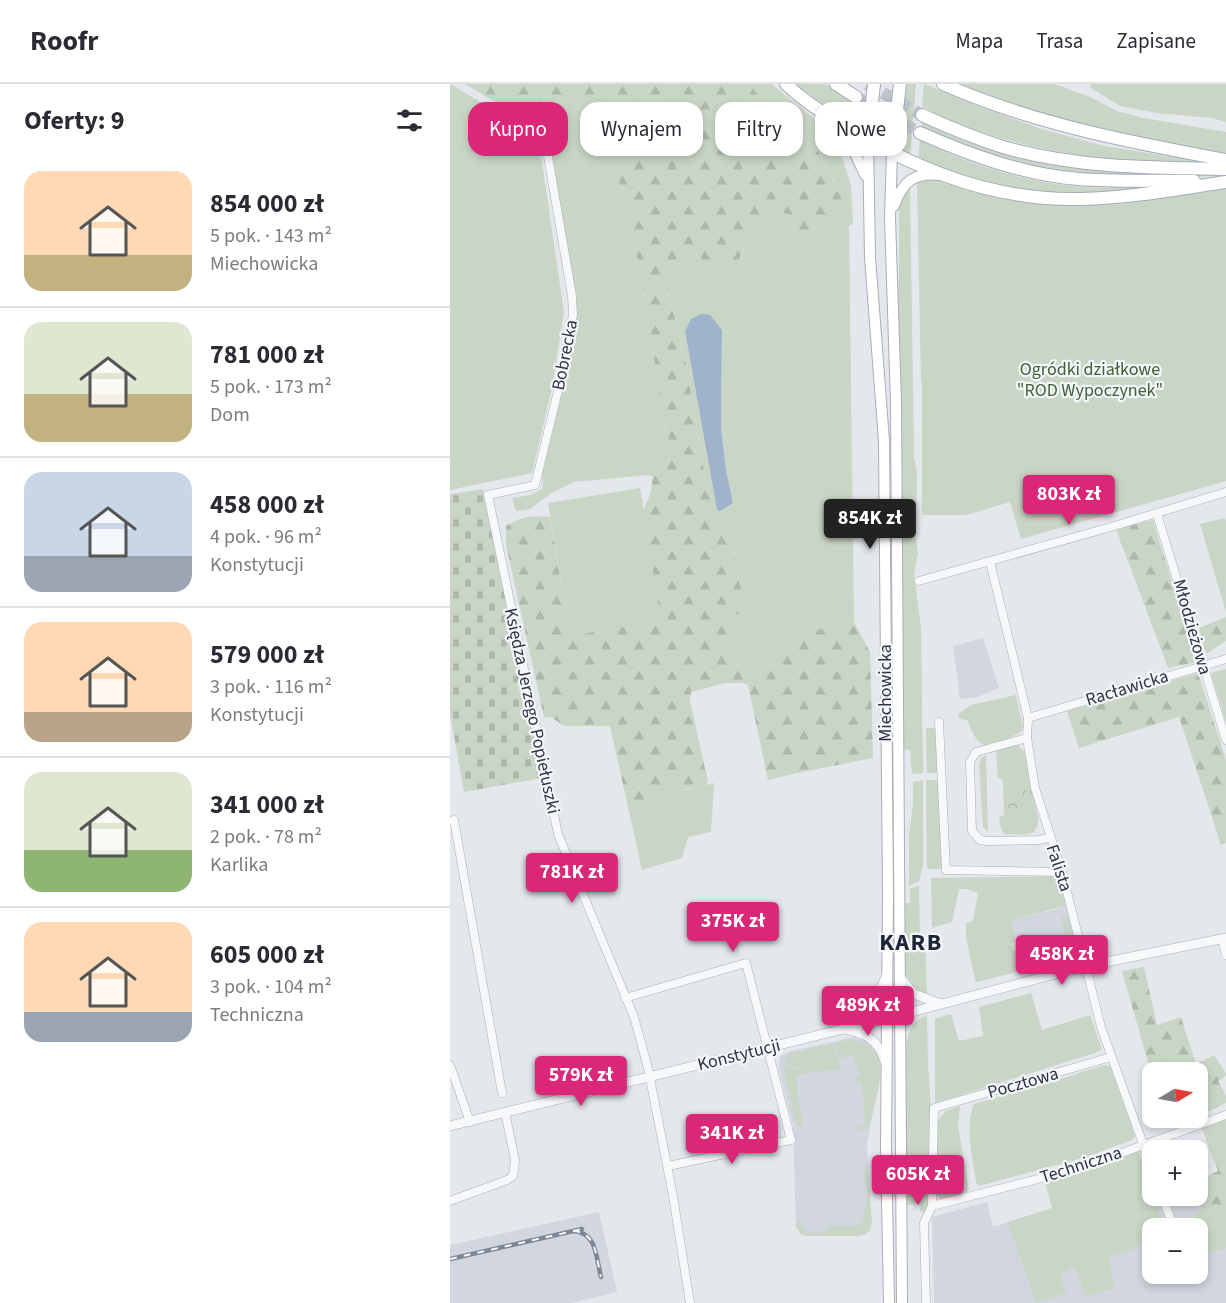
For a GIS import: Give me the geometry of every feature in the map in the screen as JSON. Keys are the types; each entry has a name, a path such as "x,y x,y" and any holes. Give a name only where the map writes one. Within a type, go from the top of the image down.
{"main road":[{"path":"786,84 815,107"},
{"path":"836,84 856,97"},
{"name":"Miechowicka","path":"872,102 874,84"},
{"path":"898,102 900,84"},
{"path":"943,84 999,107 1064,127 1226,160"},
{"path":"922,115 964,134 1050,158 1132,166 1226,169"},
{"path":"920,134 983,158 1042,174 1087,180 1226,181"},
{"path":"857,156 865,175 869,206"},
{"name":"Miechowicka","path":"868,156 872,291 884,441 889,1303"},
{"name":"Miechowicka","path":"892,156 890,218 896,403 902,1303"},
{"path":"899,156 941,175 987,189 1010,194 1071,199 1132,195 1226,181"},
{"path":"890,218 900,192 910,180 924,174 941,175"}],"street":[{"name":"Bobrecka","path":"488,495 535,485 559,387 573,315 572,296 549,156"},
{"path":"919,581 1157,514 1226,492"},
{"name":"Księdza Jerzego Popiełuszki","path":"488,495 558,834 634,1017 650,1077 668,1166 690,1303"},
{"name":"Młodzieżowa","path":"1157,514 1226,740"},
{"name":"Falista","path":"990,561 1028,718 1027,738 1035,788 1062,872 1093,998 1111,1057 1142,1141"},
{"name":"Racławicka","path":"1028,718 1226,659"},
{"path":"939,722 946,870 1062,872"},
{"path":"1027,738 976,752 970,762 972,831 980,840 988,841 1050,838"},
{"path":"450,821 454,820 502,1093"},
{"name":"Konstytucji","path":"450,1126 900,1016 1086,966 1224,939 1226,955"},
{"path":"625,998 746,963 790,1140 668,1166"},
{"path":"843,1029 873,1006 886,975"},
{"path":"900,978 914,994 941,1004"},
{"path":"843,1029 873,1040 881,1049 886,1069"},
{"name":"Pocztowa","path":"932,1206 934,1108 1111,1057"},
{"path":"450,1065 470,1122"},
{"path":"450,1201 513,1176 515,1160 505,1112"},
{"name":"Techniczna","path":"1154,1140 1226,1115"},
{"name":"Techniczna","path":"932,1206 1078,1169 1142,1144"},
{"path":"926,1303 924,1223 932,1206"}],"shaded area":[{"path":"983,638 999,688 977,697 960,699 953,646"},
{"path":"1066,900 1079,958 1076,961 1018,975 1022,967 1011,920 1058,909"},
{"path":"854,1037 871,1043 880,1061 879,1081 867,1143 871,1229 860,1236 802,1235 796,1228 793,1126 779,1069 779,1059 791,1051"},
{"path":"1142,1180 1142,1206 1200,1206 1202,1211 1226,1204 1226,1303 934,1303 932,1217 987,1202 993,1227 1078,1200 1109,1194"},
{"path":"599,1212 617,1292 572,1303 450,1303 450,1245"}],"green space":[{"path":"450,84 481,102 468,102 468,156 541,156 564,312 552,388 532,473 450,490"},
{"path":"465,84 750,84 762,102 715,102 715,156 803,156 803,140 815,149 815,156 821,156 841,197 840,209 830,225 797,236 794,216 780,212 768,217 762,230 746,239 741,256 735,265 716,266 706,264 700,257 686,257 672,271 668,291 685,358 705,476 714,510 731,543 742,593 743,609 734,617 729,643 730,657 740,668 744,683 725,683 691,692 690,700 708,782 704,786 650,796 628,807 610,726 565,726 550,717 544,717 506,545 506,526 527,517 550,517 570,636 661,621 643,511 650,495 653,477 664,469 672,452 660,403 629,210 610,156 703,156 703,102 580,102 580,105 575,101 496,102"},
{"path":"750,84 772,84 794,102 762,102"},
{"path":"796,84 826,84 851,102 820,102"},
{"path":"904,84 916,84 910,158 907,156 907,102 902,102"},
{"path":"924,84 1045,130 1105,146 1215,164 1141,161 1070,154 1001,138 931,113 922,106"},
{"path":"962,84 1054,84 1090,97 1117,111 1143,118 1226,132 1226,155 1059,117 994,97"},
{"path":"1091,84 1226,84 1226,122 1212,118 1157,113 1120,106 1091,88"},
{"path":"575,101 580,105 580,156 610,156 629,210 660,403 672,452 664,469 653,477 648,475 574,482 553,492 530,509 516,511 512,498 531,495 543,488 542,475 561,390 575,309 549,156 568,156 568,102 558,102"},
{"path":"803,110 815,120 815,149 803,140"},
{"path":"922,120 972,142 1025,159 1225,176 1142,178 1073,173 1041,168 985,153 921,128"},
{"path":"920,140 979,165 1043,182 1095,187 1159,187 1097,194 1055,194 993,186 918,161"},
{"path":"821,156 842,156 851,185 853,224 849,226 854,622 801,633 748,685 744,683 740,668 730,657 729,643 734,617 743,609 742,593 731,543 714,510 705,476 685,358 668,291 672,271 686,257 741,259 746,239 762,230 768,217 780,212 794,216 797,236 830,225 834,181","holes":["685,331 722,331 721,428 733,503 717,510"]},
{"name":"Ogródki działkowe \"ROD Wypoczynek\"","path":"933,177 943,183 1002,199 1071,206 1122,204 1226,189 1226,481 1021,539 1010,502 967,515 922,515 922,383 917,180"},
{"path":"910,184 914,458 917,472 916,539 918,553 914,574 921,628 923,773 912,774 910,750 904,749 903,740 896,319 899,280 899,207 900,200"},
{"path":"640,488 662,621 570,636 548,503"},
{"path":"483,489 542,778 464,792 450,713 450,494"},
{"path":"1225,518 1226,521 1226,612 1200,524"},
{"path":"1153,520 1196,662 1168,668 1116,529"},
{"path":"1226,617 1226,641 1206,654 1199,628"},
{"path":"854,622 870,652 873,758 768,780 748,685 801,633"},
{"path":"1226,669 1226,722 1211,673"},
{"path":"1198,673 1226,760 1226,843 1221,845 1179,717 1079,748 1067,711"},
{"path":"1016,695 1023,727 1021,732 994,744 983,745 979,742 967,720 960,719 958,714 971,705"},
{"path":"926,728 936,728 939,773 927,773"},
{"path":"1010,745 1018,745 1025,753 1032,791 1007,798 1009,817 1038,817 1036,829 1023,835 1005,834 1001,829 999,817 1004,816 1003,780 998,778 996,752"},
{"path":"986,755 988,832 983,827 979,765 981,758"},
{"path":"923,780 923,865 919,881 909,886 909,835 913,782"},
{"path":"926,780 939,780 944,869 929,869 927,866"},
{"path":"1024,782 1026,792 1032,791 1038,817 1009,817 1006,786"},
{"path":"714,783 711,832 688,837 682,858 642,870 628,807 649,796"},
{"path":"1059,876 1066,900 1062,907 1011,920 1016,942 1011,943 1013,951 1018,950 1021,971 977,982 975,980 966,937 966,923 973,921 978,893 959,889 952,922 932,928 931,878"},
{"path":"919,885 920,938 925,939 927,994 916,990 905,974 904,903 910,903 910,889"},
{"path":"1064,916 1069,921 1077,955 1037,967 1034,961 1038,955 1068,947 1061,917"},
{"path":"1144,967 1157,1025 1181,1017 1195,1062 1148,1062 1122,971"},
{"path":"1031,993 1042,1030 1090,1015 1102,1049 935,1103 935,1019 951,1014 959,1041 983,1036 979,1007"},
{"path":"927,1015 931,1106 930,1203 925,1213 921,1212 919,1204 905,1205 906,1047 912,1028"},
{"path":"849,1040 861,1042 874,1053 877,1052 879,1061 880,1080 869,1128 860,1131 858,1126 865,1125 862,1082 856,1082 855,1078 861,1075 853,1055 839,1058 835,1043"},
{"path":"833,1043 840,1070 809,1072 804,1068 784,1064 789,1054"},
{"path":"1214,1055 1226,1073 1226,1076 1218,1081 1226,1096 1226,1103 1208,1112 1208,1062 1200,1062"},
{"path":"1104,1065 1110,1066 1135,1136 1132,1140 1080,1159 979,1186 976,1183 969,1133 974,1104"},
{"path":"783,1066 803,1069 809,1074 796,1075 797,1095 803,1119 802,1128 796,1123"},
{"path":"960,1106 958,1126 969,1190 942,1200 938,1197 937,1123 945,1111"},
{"path":"1226,1118 1226,1144 1210,1151 1202,1128 1208,1128 1208,1126"},
{"path":"1226,1144 1226,1204 1202,1211 1200,1206 1208,1206 1208,1176 1218,1171 1210,1151"},
{"path":"1139,1151 1142,1160 1142,1206 1157,1206 1161,1218 1142,1218 1142,1245 1108,1257 1115,1288 1087,1296 1074,1267 1060,1274 1066,1293 1036,1303 1008,1222 1052,1208 1045,1183"},
{"path":"862,1169 868,1169 872,1223 869,1231 860,1236 800,1234 796,1225 800,1220 807,1233 827,1232 827,1226 857,1226 865,1221 862,1216 865,1211 867,1193"},
{"path":"1226,1204 1226,1248 1208,1254 1208,1218 1191,1218 1202,1211"}],"water":[{"path":"701,314 710,315 722,330 721,428 733,503 720,511 717,510 685,331 691,319"}],"tunnel":[{"path":"867,84 922,115"},
{"path":"856,97 920,133"}],"railway":[{"path":"450,1259 582,1229"},
{"path":"573,1231 581,1232 591,1241 601,1277"}],"district":[{"name":"KARB","path":"911,942"}]}
